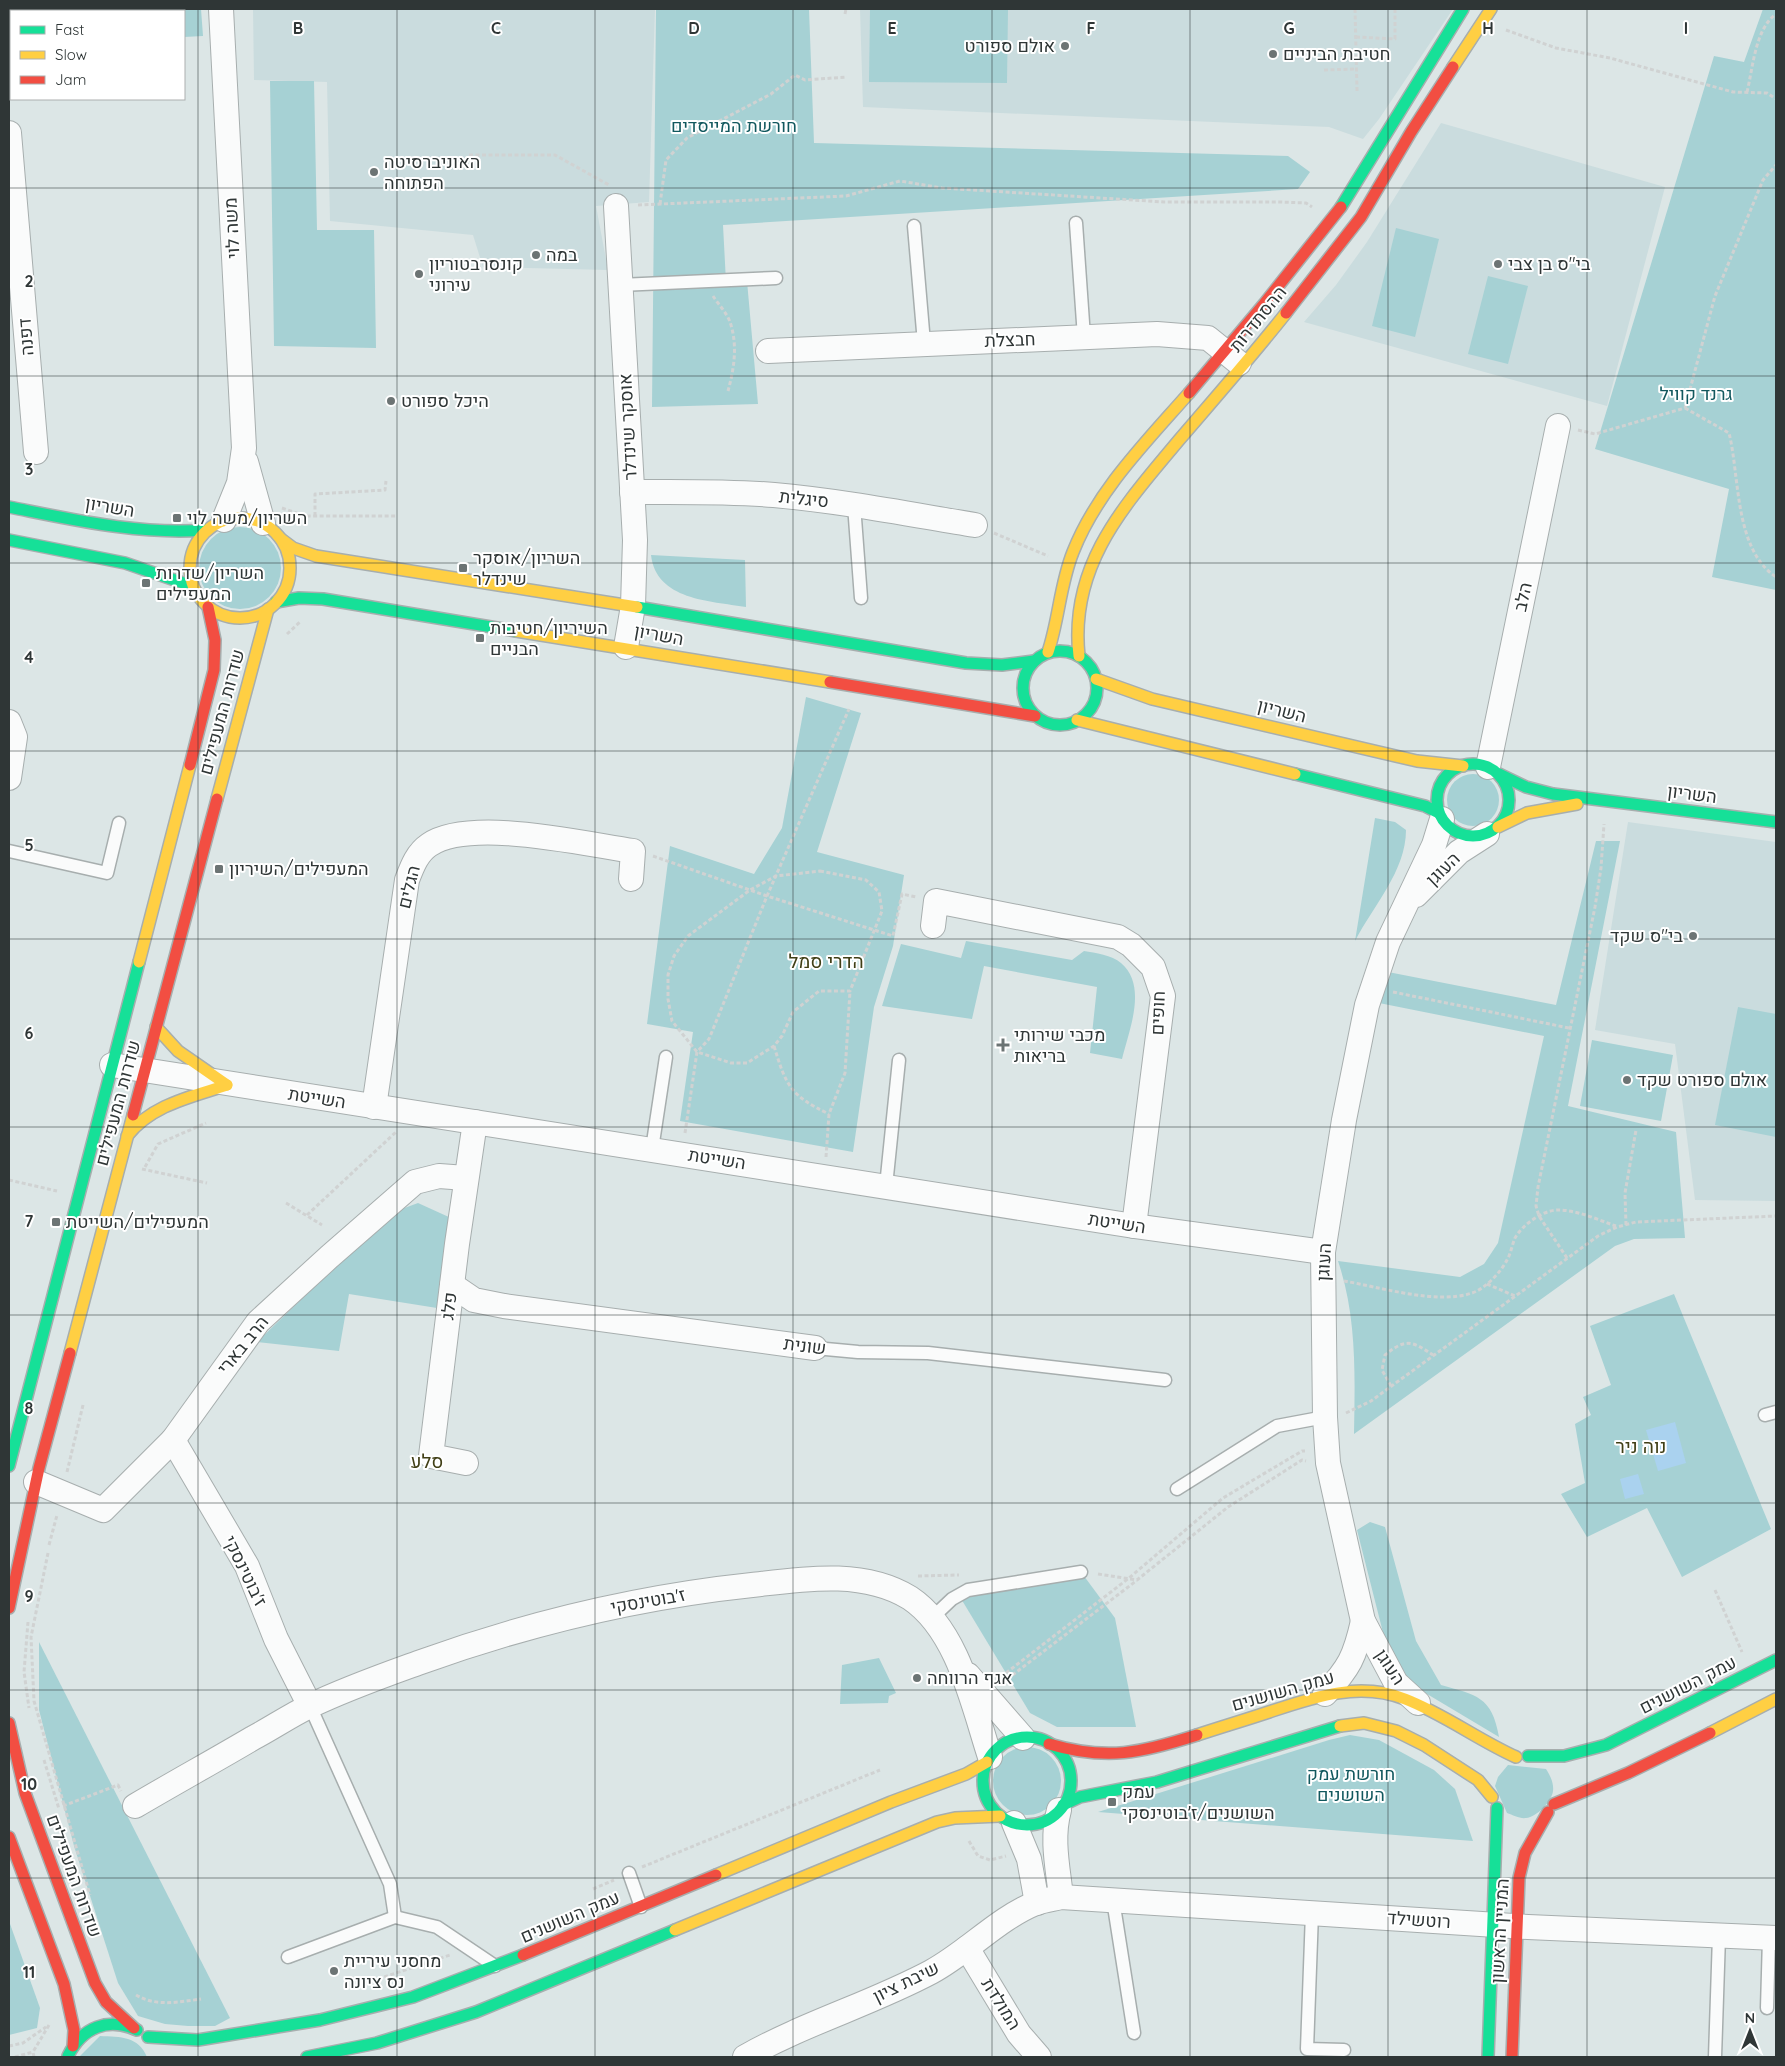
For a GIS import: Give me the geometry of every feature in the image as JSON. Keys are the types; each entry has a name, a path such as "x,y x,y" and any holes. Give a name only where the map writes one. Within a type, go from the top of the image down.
{"street":[{"name":"משה לוי","path":"221,9 244,448 255,499 263,523"},
{"name":"ההסתדרות","path":"1079,656 1076,628 1081,598 1105,536 1138,487 1234,359 1331,220 1463,9"},
{"name":"ההסתדרות","path":"1048,652 1068,564 1085,526 1101,499 1120,473 1234,359 1361,217 1411,132 1490,9"},
{"name":"דפנה","path":"9,133 36,452"},
{"name":"אוסקר שינדלר","path":"616,206 635,540 633,606 626,647"},
{"name":"חבצלת","path":"768,351 1157,334 1208,338 1234,359"},
{"name":"הלב","path":"1493,771 1558,426"},
{"name":"משה לוי","path":"215,525 239,483 244,448"},
{"name":"סיגלית","path":"632,492 722,492 775,495 854,505 975,525"},
{"name":"השריון","path":"9,507 119,527 171,533 215,525"},
{"path":"247,518 263,523 281,539 290,560 290,576 285,590 272,606 255,616 242,618 228,617 208,607 192,586 189,569 192,552 215,525 247,518"},
{"name":"השריון","path":"281,539 293,548 316,556 633,606 966,663 1002,665 1034,661"},
{"path":"9,540 112,560 161,572 192,586"},
{"name":"השריון","path":"272,606 300,598 399,611 1035,716"},
{"name":"שדרות המעפילים","path":"9,1608 14,1534 36,1482 156,1027 272,606"},
{"name":"שדרות המעפילים","path":"9,1466 214,670 215,640 208,607"},
{"path":"1059,651 1079,656 1092,670 1096,679 1097,687 1094,703 1084,716 1077,720 1056,724 1035,716 1025,701 1023,684 1025,675 1034,661 1048,652 1059,651"},
{"name":"השריון","path":"1096,679 1152,699 1417,761 1463,766"},
{"path":"1077,720 1425,806 1441,816"},
{"path":"9,722 15,737 9,778"},
{"path":"1476,764 1493,771 1508,789 1510,801 1505,818 1493,831 1472,837 1462,835 1448,827 1441,816 1437,795 1441,784 1448,775 1463,766 1476,764"},
{"name":"השריון","path":"1493,771 1526,787 1553,794 1776,822"},
{"name":"השריון","path":"1493,831 1527,814 1604,801"},
{"name":"העוגן","path":"1423,1708 1396,1683 1363,1621 1328,1460 1324,1417 1323,1252 1344,1120 1373,988 1388,942 1440,831 1441,816"},
{"name":"העוגן","path":"1403,908 1459,852 1493,831"},
{"name":"הגלים","path":"374,1107 407,880 414,861 428,845 445,837 476,833 506,833 633,851"},
{"path":"631,879 633,851"},
{"path":"933,926 936,901"},
{"name":"חופים","path":"936,901 1118,937 1131,945 1154,967 1163,996 1134,1226"},
{"path":"156,1027 186,1057 227,1085"},
{"name":"השייטת","path":"112,1065 227,1085 682,1153 1134,1226 1323,1252"},
{"path":"127,1136 140,1120 172,1104 227,1085"},
{"name":"פלג","path":"466,1463 431,1456 466,1178 475,1122"},
{"name":"הרב בארי","path":"36,1482 103,1510 173,1440 258,1322 329,1256 416,1182 439,1176 466,1178"},
{"name":"שונית","path":"452,1285 474,1300 504,1306 815,1348"},
{"path":"9,1441 19,1424"},
{"name":"ז'בוטינסקי","path":"173,1440 247,1566 276,1639 310,1706"},
{"name":"ז'בוטינסקי","path":"129,1801 310,1706 392,1672 471,1644 545,1622 715,1589 808,1579 847,1579 882,1586 909,1598 933,1617 962,1668 1023,1738"},
{"name":"העוגן","path":"1325,1694 1349,1666 1357,1650 1363,1621"},
{"name":"עמק השושנים","path":"1049,1744 1090,1754 1126,1754 1149,1750 1325,1694 1364,1690 1387,1693 1423,1708 1482,1742 1522,1757 1564,1756 1606,1745 1776,1660"},
{"name":"ז'בוטינסקי","path":"962,1668 989,1760"},
{"path":"1527,1822 1538,1819 1553,1803 1578,1790 1618,1778 1642,1767 1776,1699"},
{"name":"שדרות המעפילים","path":"9,1723 28,1802 95,1983 106,2002 134,2028"},
{"path":"307,2057 377,2043 476,2012 938,1822 977,1816 1007,1819 1026,1825 1038,1823 1080,1797 1157,1782 1332,1727 1364,1723 1396,1731 1478,1780 1510,1818"},
{"path":"1037,1903 1026,1851 1007,1819 988,1801 983,1788 983,1775 989,1760 1000,1746 1014,1740 1034,1738 1049,1744 1064,1758 1069,1772 1069,1792 1055,1826 1062,1897"},
{"path":"1501,1766 1522,1757 1539,1759 1548,1766"},
{"name":"עמק השושנים","path":"148,2037 198,2040 320,2020 413,1997 496,1967 891,1802 966,1774 989,1760"},
{"name":"המניין הראשון","path":"1488,2057 1493,1925 1495,1802 1493,1780"},
{"name":"המניין הראשון","path":"1512,2057 1519,1878 1525,1853 1553,1803"},
{"path":"9,1837 64,1984 72,2016 67,2054"},
{"name":"רוטשילד","path":"1062,1897 1517,1927 1773,1938"},
{"name":"שיבת ציון","path":"745,2057 789,2034 908,1984 941,1966 1014,1914 1037,1903 1062,1897"},
{"name":"המולדת","path":"967,1948 1019,2034 1039,2057"},
{"path":"67,2054 81,2035 100,2025 120,2024 134,2028 148,2037 156,2049"}],"lane":[{"path":"1076,222 1084,337"},
{"path":"914,226 924,343"},
{"path":"620,285 776,278"},
{"path":"854,505 860,598"},
{"path":"9,851 107,874 119,823"},
{"path":"652,1149 666,1057"},
{"path":"886,1186 899,1060"},
{"name":"שונית","path":"815,1348 858,1352 928,1353 1165,1380"},
{"path":"1177,1489 1277,1426 1324,1417"},
{"path":"933,1617 952,1599 968,1590 1081,1572"},
{"path":"310,1706 390,1884 395,1917"},
{"path":"628,1873 641,1907"},
{"path":"1113,1900 1134,2033"},
{"path":"1312,1913 1307,2049 1344,2050"},
{"path":"288,1957 395,1917 437,1927 496,1967"},
{"path":"1715,2057 1719,1936"},
{"path":"1767,2008 1773,1938"}],"path":[{"path":"845,14 846,9"},
{"path":"1356,9 1357,91"},
{"path":"1356,37 1395,39 1396,9"},
{"path":"1747,92 1762,33 1767,21 1776,14"},
{"path":"1482,22 1556,48 1610,58 1733,92 1767,93 1776,99"},
{"path":"1324,70 1356,69"},
{"path":"660,204 666,160 687,138 771,94 795,75 805,80 847,77"},
{"path":"469,155 554,155 616,188 616,206 846,196 900,181 942,188 1164,202 1306,203 1331,220"},
{"path":"1685,408 1715,296 1763,180 1776,165"},
{"path":"702,282 730,320 734,362 728,391"},
{"path":"1558,426 1595,434 1685,408 1729,433 1745,527 1753,550 1776,577"},
{"path":"316,516 316,494 385,490 386,481"},
{"path":"255,499 305,516 397,516"},
{"path":"975,525 1068,564"},
{"path":"283,637 300,624 300,598"},
{"path":"682,1153 697,1052 709,1039 767,896 859,688"},
{"path":"1568,1258 1539,1216 1536,1206 1538,1187 1601,868 1604,841 1604,801"},
{"path":"633,851 666,859 767,896 893,936 902,894 936,901"},
{"path":"825,1176 830,1114 845,1073 850,991 882,911 879,892 866,880 820,871 776,876 750,890 688,936 674,956 668,975 668,999 672,1021 697,1052 731,1063 747,1063 774,1046 782,1036 793,1012 818,992 850,991"},
{"path":"1373,988 1569,1028"},
{"path":"774,1046 782,1073 794,1094 806,1103 830,1114"},
{"path":"307,1215 417,1113"},
{"path":"141,1178 158,1144 206,1123"},
{"path":"1626,1225 1625,1193 1636,1130"},
{"path":"136,1167 207,1183"},
{"path":"9,1180 78,1196"},
{"path":"286,1203 322,1225"},
{"path":"1342,1280 1428,1296 1454,1296 1472,1293 1487,1284 1507,1260 1515,1238 1539,1216 1557,1209 1584,1214 1617,1227"},
{"path":"1324,1417 1349,1413 1391,1386 1598,1236 1617,1227 1636,1222 1776,1216"},
{"path":"1487,1284 1515,1296"},
{"path":"1391,1386 1382,1370 1385,1355 1399,1344 1415,1344 1433,1356"},
{"path":"84,1398 49,1547 31,1636 34,1701 91,1898"},
{"path":"1348,1404 1349,1422"},
{"path":"70,1434 78,1406"},
{"path":"1006,1673 1129,1578 1223,1498 1302,1451 1328,1460"},
{"path":"1008,1678 1137,1580 1228,1507 1302,1460 1328,1460"},
{"path":"1081,1572 1137,1580"},
{"path":"914,1576 969,1575"},
{"path":"1715,1590 1751,1673"},
{"path":"29,1616 24,1672 30,1713"},
{"path":"42,1753 61,1817"},
{"path":"593,1890 628,1873 880,1770"},
{"path":"58,1808 118,1785 129,1801"},
{"path":"968,1836 971,1847 978,1856 990,1860 1026,1851"},
{"path":"368,1982 469,1948"},
{"path":"135,1994 143,1999 168,2004 201,1999"},
{"path":"9,2046 23,2043 47,2026 72,2016"},
{"path":"15,2057 32,2052 47,2026"},
{"path":"32,2052 34,2057"}],"shaded area":[{"path":"253,9 655,9 649,202 596,206 608,270 483,267 473,235 330,221 327,82 254,80"},
{"path":"860,9 1453,9 1379,119 1363,139 1329,127 863,107"},
{"name":"בי\"ס בן צבי","path":"1441,123 1665,187 1607,406 1304,322 1336,285 1367,242"},
{"name":"בי\"ס שקד","path":"1628,822 1776,842 1776,1201 1695,1200 1675,1044 1595,1030"},
{"path":"1675,1422 1686,1463 1658,1471 1646,1430"},
{"path":"1638,1474 1644,1494 1625,1499 1620,1479"}],"green space":[{"path":"201,9 203,36 185,37 185,10 103,10"},
{"name":"חורשת המייסדים","path":"656,9 809,9 814,143 1288,156 1310,172 1298,189 723,225 726,282 747,281 758,404 652,407"},
{"path":"870,9 1008,9 1007,83 869,82"},
{"name":"גרנד קוויל","path":"1763,9 1776,9 1776,590 1712,577 1729,489 1595,449 1714,56 1744,62"},
{"path":"270,81 314,81 317,230 374,230 376,348 274,346"},
{"path":"1396,228 1439,239 1415,337 1372,326"},
{"path":"1488,276 1528,286 1508,364 1468,354"},
{"path":"240,527 256,530 269,539 278,552 281,568 278,584 269,597 256,606 240,609 224,606 211,597 202,584 199,568 202,552 211,539 224,530"},
{"path":"651,555 745,560 746,607 701,600 674,590 663,581 655,570"},
{"path":"806,697 861,713 817,852 904,875 893,946 874,1007 853,1152 680,1121 693,1032 647,1024 670,846 754,874 782,828"},
{"path":"1473,774 1483,776 1491,782 1497,790 1499,800 1497,810 1491,818 1483,824 1473,826 1463,824 1455,818 1449,810 1447,800 1449,790 1455,782 1463,776"},
{"path":"1375,818 1395,822 1406,830 1405,845 1395,874 1355,941"},
{"path":"1596,841 1620,841 1568,1106 1676,1132 1685,1238 1634,1239 1615,1246 1354,1434 1354,1346 1349,1303 1338,1261 1460,1277 1484,1264 1498,1243 1544,1036 1379,1003 1388,972 1556,1005"},
{"path":"966,941 1072,960 1084,951 1108,956 1121,963 1129,973 1134,984 1135,996 1132,1022 1122,1059 1090,1053 1097,987 984,966 972,1019 882,1006 901,944 961,958"},
{"path":"1738,1007 1776,1014 1776,1137 1715,1125"},
{"name":"אולם ספורט שקד","path":"1592,1040 1673,1055 1661,1121 1580,1106"},
{"path":"418,1203 451,1218 437,1308 349,1294 339,1351 257,1342 391,1213"},
{"path":"1674,1294 1771,1529 1682,1577 1647,1508 1587,1537 1561,1494 1585,1483 1575,1424 1591,1415 1583,1397 1611,1385 1590,1326"},
{"path":"1370,1522 1385,1527 1416,1641 1441,1685 1473,1695 1487,1705 1496,1723 1499,1737 1417,1688 1392,1668 1357,1530"},
{"path":"1084,1576 1115,1618 1136,1727 1057,1727 1030,1713 960,1597"},
{"path":"39,1642 230,2018 215,2026 165,2024 138,2016 118,1983 74,1846 39,1710"},
{"path":"879,1658 896,1693 889,1696 888,1703 840,1704 842,1665"},
{"name":"חורשת עמק השושנים","path":"1350,1735 1379,1740 1434,1770 1455,1789 1473,1841 1098,1812 1329,1740"},
{"path":"1020,1747 1034,1747 1046,1752 1056,1762 1061,1774 1061,1788 1056,1800 1046,1810 1034,1815 1020,1815 1008,1810 998,1800 993,1788 993,1774 998,1762 1008,1752"},
{"path":"1508,1765 1546,1769 1550,1776 1553,1788 1552,1795 1543,1808 1535,1815 1521,1818 1507,1813 1495,1786 1498,1777"},
{"path":"9,1921 40,2008 37,2028 9,2035"},
{"path":"100,2036 134,2041 147,2057 79,2057"}],"traffic: fast":[{"path":"1341,207 1463,9"},
{"path":"9,507 132,528 181,531 206,530"},
{"path":"9,540 125,563 192,586"},
{"path":"276,602 299,598 323,599 516,631"},
{"path":"637,607 966,663 1002,665 1034,661"},
{"path":"1060,651 1074,654 1086,662 1094,674 1097,688 1094,702 1086,714 1074,722 1060,725 1046,722 1034,714 1026,702 1023,688 1026,674 1034,662 1046,654 1060,651"},
{"path":"1480,764 1499,774 1507,786 1509,800 1507,814 1499,826 1487,834 1466,836 1447,826 1439,814 1437,793 1447,774 1459,766 1480,764"},
{"path":"1295,774 1425,806 1439,813"},
{"path":"1499,774 1526,787 1553,794 1776,822"},
{"path":"9,1466 139,962"},
{"path":"1528,1756 1564,1756 1606,1745 1776,1660"},
{"path":"1063,1805 1080,1797 1157,1782 1340,1726"},
{"path":"1027,1737 1044,1741 1058,1750 1067,1764 1071,1781 1067,1798 1058,1812 1044,1821 1027,1825 1010,1821 996,1812 987,1798 983,1781 987,1764 996,1750 1010,1741 1027,1737"},
{"path":"1488,2057 1497,1808"},
{"path":"307,2057 377,2043 476,2012 675,1930"},
{"path":"148,2037 198,2040 320,2020 413,1997 523,1955"},
{"path":"68,2056 81,2038 97,2027 116,2024 137,2030"}],"traffic: slow":[{"path":"1453,67 1491,9"},
{"path":"1079,656 1078,623 1083,593 1092,564 1105,538 1139,488 1286,313"},
{"path":"1048,652 1069,564 1083,530 1095,508 1124,468 1189,393"},
{"path":"240,518 259,521 276,532 287,549 290,568 287,587 276,604 259,615 240,618 221,615 204,604 193,587 190,568 193,549 204,532 221,521 240,518"},
{"path":"281,539 293,548 316,556 637,607"},
{"path":"217,799 268,609"},
{"path":"516,631 830,682"},
{"path":"1096,679 1152,699 1417,761 1463,766"},
{"path":"1077,720 1295,774"},
{"path":"139,962 190,765"},
{"path":"1498,827 1527,813 1577,804"},
{"path":"156,1027 178,1051 227,1085"},
{"path":"127,1136 137,1125 160,1109 172,1103 227,1085"},
{"path":"70,1353 133,1115"},
{"path":"1197,1735 1320,1697 1337,1693 1371,1691 1388,1694 1419,1705 1516,1757"},
{"path":"1710,1733 1776,1699"},
{"path":"1340,1726 1364,1723 1396,1731 1424,1745 1478,1780 1492,1797"},
{"path":"716,1875 891,1802 966,1774 987,1762"},
{"path":"675,1930 937,1822 955,1818 1000,1816"}],"traffic: jam":[{"path":"1286,313 1361,217 1411,132 1453,67"},
{"path":"1189,393 1264,304 1341,207"},
{"path":"190,765 214,670 215,640 208,607"},
{"path":"830,682 1035,716"},
{"path":"133,1115 217,799"},
{"path":"9,1608 39,1468 70,1353"},
{"path":"9,1723 25,1793 95,1983 106,2002 134,2028"},
{"path":"1554,1804 1628,1773 1710,1733"},
{"path":"1049,1744 1089,1752 1124,1753 1197,1735"},
{"path":"1512,2057 1519,1878 1525,1853 1548,1812"},
{"path":"9,1837 64,1984 74,2030 73,2046"},
{"path":"523,1955 716,1875"}],"place":[{"name":"אולם ספורט","path":"1065,46"},
{"name":"חטיבת הביניים","path":"1273,54"},
{"name":"האוניברסיטה הפתוחה","path":"374,172"},
{"name":"במה","path":"536,255"},
{"name":"בי\"ס בן צבי","path":"1498,264"},
{"name":"קונסרבטוריון עירוני","path":"419,274"},
{"name":"היכל ספורט","path":"391,401"},
{"name":"השריון/משה לוי","path":"177,518"},
{"name":"השריון/אוסקר שינדלר","path":"463,568"},
{"name":"השריון/שדרות המעפילים","path":"146,583"},
{"name":"השיריון/חטיבות הבניים","path":"480,638"},
{"name":"המעפילים/השיריון","path":"219,869"},
{"name":"בי\"ס שקד","path":"1693,936"},
{"name":"מכבי שירותי בריאות","path":"1003,1045"},
{"name":"אולם ספורט שקד","path":"1627,1080"},
{"name":"המעפילים/השייטת","path":"56,1222"},
{"name":"אגף הרווחה","path":"917,1678"},
{"name":"עמק השושנים/ז׳בוטינסקי","path":"1112,1802"},
{"name":"מחסני עיריית נס ציונה","path":"334,1971"}],"district":[{"name":"הדרי סמל","path":"826,961"},
{"name":"נוה ניר","path":"1641,1446"},
{"name":"סלע","path":"427,1461"}]}
